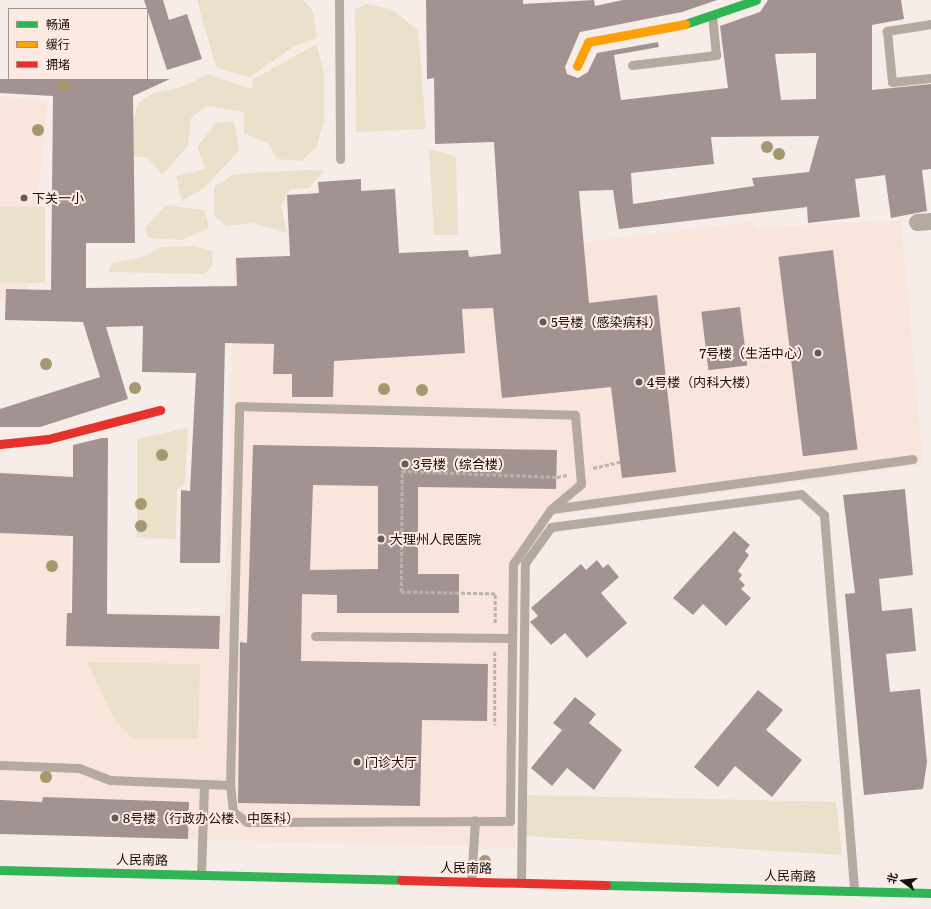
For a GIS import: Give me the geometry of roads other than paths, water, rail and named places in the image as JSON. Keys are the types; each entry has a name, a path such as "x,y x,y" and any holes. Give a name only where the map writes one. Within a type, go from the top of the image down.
{"main road":[{"path":"577,66 588,42 712,15 756,0"},
{"path":"0,444 48,439 160,410"},
{"name":"人民南路","path":"0,870 931,893"}],"lane":[{"path":"339,0 340,159"},
{"path":"632,65 716,55 712,15"},
{"path":"931,24 887,31 892,82 931,78"},
{"path":"239,406 574,415 582,484 551,509 513,564 512,638 510,821 247,822 233,812 230,785 239,406"},
{"path":"551,509 914,459"},
{"path":"521,882 525,563 551,527 800,494 824,515 854,891"},
{"path":"315,636 512,638"},
{"path":"0,765 79,768 112,780 230,785"},
{"path":"201,875 204,785"},
{"path":"471,882 474,820"}],"place":[{"name":"下关一小","path":"24,198"},
{"name":"5号楼（感染病科）","path":"543,322"},
{"name":"7号楼（生活中心）","path":"818,353"},
{"name":"4号楼（内科大楼）","path":"639,382"},
{"name":"3号楼（综合楼）","path":"405,464"},
{"name":"大理州人民医院","path":"381,539"},
{"name":"门诊大厅","path":"357,762"},
{"name":"8号楼（行政办公楼、中医科）","path":"115,818"}]}
